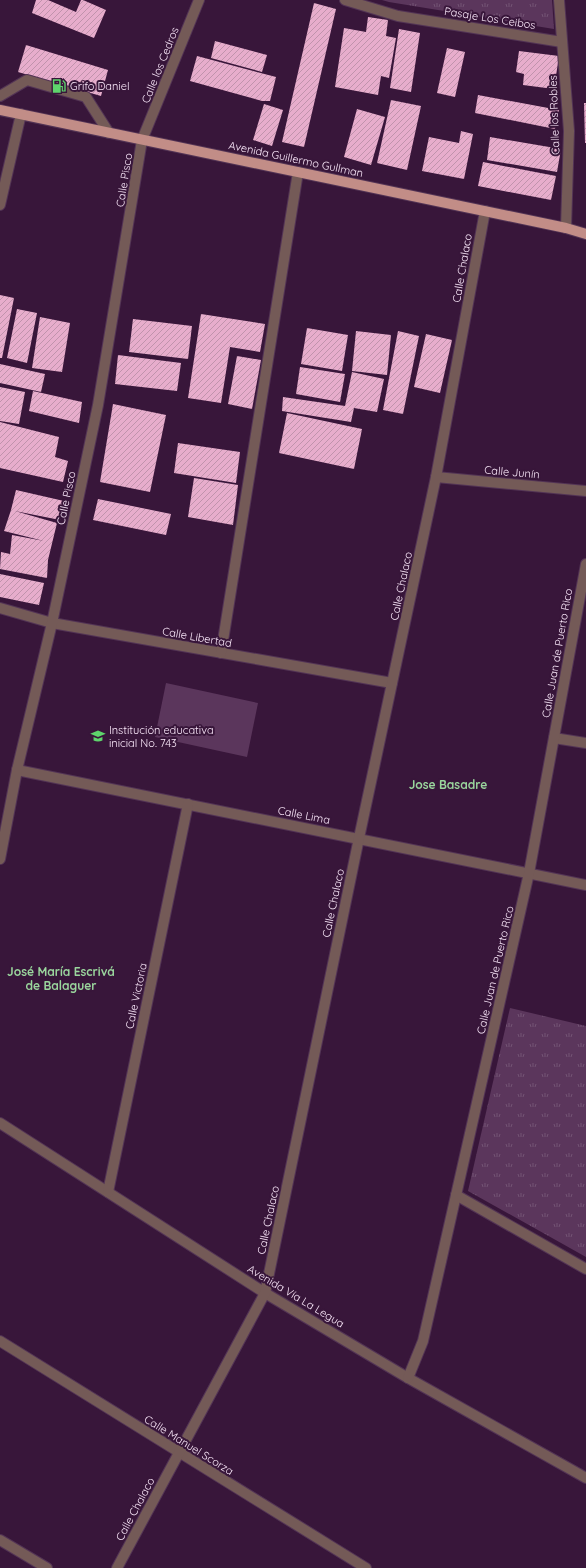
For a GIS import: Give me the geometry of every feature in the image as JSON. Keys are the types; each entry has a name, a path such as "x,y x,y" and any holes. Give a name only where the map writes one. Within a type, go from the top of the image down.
{"main road":[{"name":"Avenida Guillermo Gullman","path":"0,110 566,228 586,234"}],"street":[{"name":"Calle los Cedros","path":"142,140 199,0"},
{"name":"Pasaje Los Ceibos","path":"345,0 398,16 562,42"},
{"name":"Calle los Robles","path":"559,0 568,131 566,228"},
{"path":"0,96 27,80 86,97 109,133"},
{"path":"0,206 21,114"},
{"name":"Calle Pisco","path":"0,859 17,770 52,623 98,404 142,140"},
{"path":"221,654 298,172"},
{"name":"Calle Chalaco","path":"117,1568 265,1292 359,838 436,477 485,211"},
{"name":"Calle Junín","path":"436,477 586,491"},
{"name":"Calle Juan de Puerto Rico","path":"408,1378 423,1341 529,873 586,564"},
{"name":"Calle Libertad","path":"0,608 52,623 392,683"},
{"path":"554,738 586,743"},
{"name":"Calle Lima","path":"17,770 586,885"},
{"name":"Calle Victoria","path":"108,1192 188,804"},
{"name":"Avenida Vía La Legua","path":"0,1123 265,1292 408,1378 586,1478"},
{"path":"456,1195 586,1269"},
{"name":"Calle Manuel Scorza","path":"0,1341 366,1568"},
{"path":"0,1540 47,1568"}],"green space":[{"path":"382,0 552,0 554,29 389,2"},
{"path":"166,683 258,703 247,757 155,737"},
{"path":"510,1008 586,1026 586,1257 468,1191"}],"building":[{"path":"36,0 48,0 76,12 81,0 83,0 106,10 94,38 32,13"},
{"path":"314,3 336,9 304,147 282,142"},
{"path":"368,17 388,20 386,36 396,38 389,78 381,76 378,95 335,87 344,28 366,32"},
{"path":"399,29 420,33 411,92 390,88"},
{"path":"215,41 267,55 262,72 211,58"},
{"path":"26,45 108,70 101,96 18,72"},
{"path":"447,48 465,52 455,97 437,93"},
{"path":"519,51 559,56 554,89 523,85 524,74 516,72"},
{"path":"197,56 276,77 270,101 262,101 190,81"},
{"path":"478,95 559,110 555,129 475,113"},
{"path":"391,100 421,106 407,170 377,163"},
{"path":"584,103 586,103 586,143 585,143"},
{"path":"264,104 283,110 272,146 253,140"},
{"path":"357,109 385,117 371,165 344,157"},
{"path":"461,131 473,134 464,179 422,171 429,137 459,143"},
{"path":"490,137 561,149 557,172 487,160"},
{"path":"483,162 556,176 551,200 478,186"},
{"path":"0,295 14,298 2,358 0,358"},
{"path":"17,309 37,313 27,363 7,358"},
{"path":"201,314 265,324 260,352 230,347 221,403 188,398"},
{"path":"40,317 70,323 62,372 32,368"},
{"path":"133,319 192,326 188,359 129,352"},
{"path":"307,328 348,335 342,371 301,364"},
{"path":"356,331 391,335 387,375 352,371"},
{"path":"398,331 419,336 403,414 383,410"},
{"path":"426,334 452,340 440,393 414,387"},
{"path":"118,355 181,363 177,391 115,384"},
{"path":"237,356 261,360 252,409 228,404"},
{"path":"0,364 45,374 41,392 0,383"},
{"path":"300,367 345,374 340,402 296,394"},
{"path":"352,372 384,379 377,412 354,408 351,422 282,411 283,397 345,406"},
{"path":"0,387 25,392 19,424 0,421"},
{"path":"33,391 82,402 79,423 29,411"},
{"path":"113,404 166,415 150,492 100,482"},
{"path":"287,413 362,429 354,469 279,453"},
{"path":"0,422 59,437 55,457 68,461 63,482 0,468"},
{"path":"178,443 240,452 236,483 174,473"},
{"path":"194,478 238,485 233,525 188,517"},
{"path":"16,490 64,501 60,520 15,511 57,523 48,560 47,578 0,569 1,552 10,554 12,535 44,541 4,531"},
{"path":"98,499 171,514 166,535 93,520"},
{"path":"0,574 44,583 39,605 0,597"}],"place":[{"name":"Grifo Daniel","path":"59,86"},
{"name":"Institución educativa inicial No. 743","path":"98,736"}],"district":[{"name":"Jose Basadre","path":"448,784"},
{"name":"José María Escrivá de Balaguer","path":"61,978"}]}
